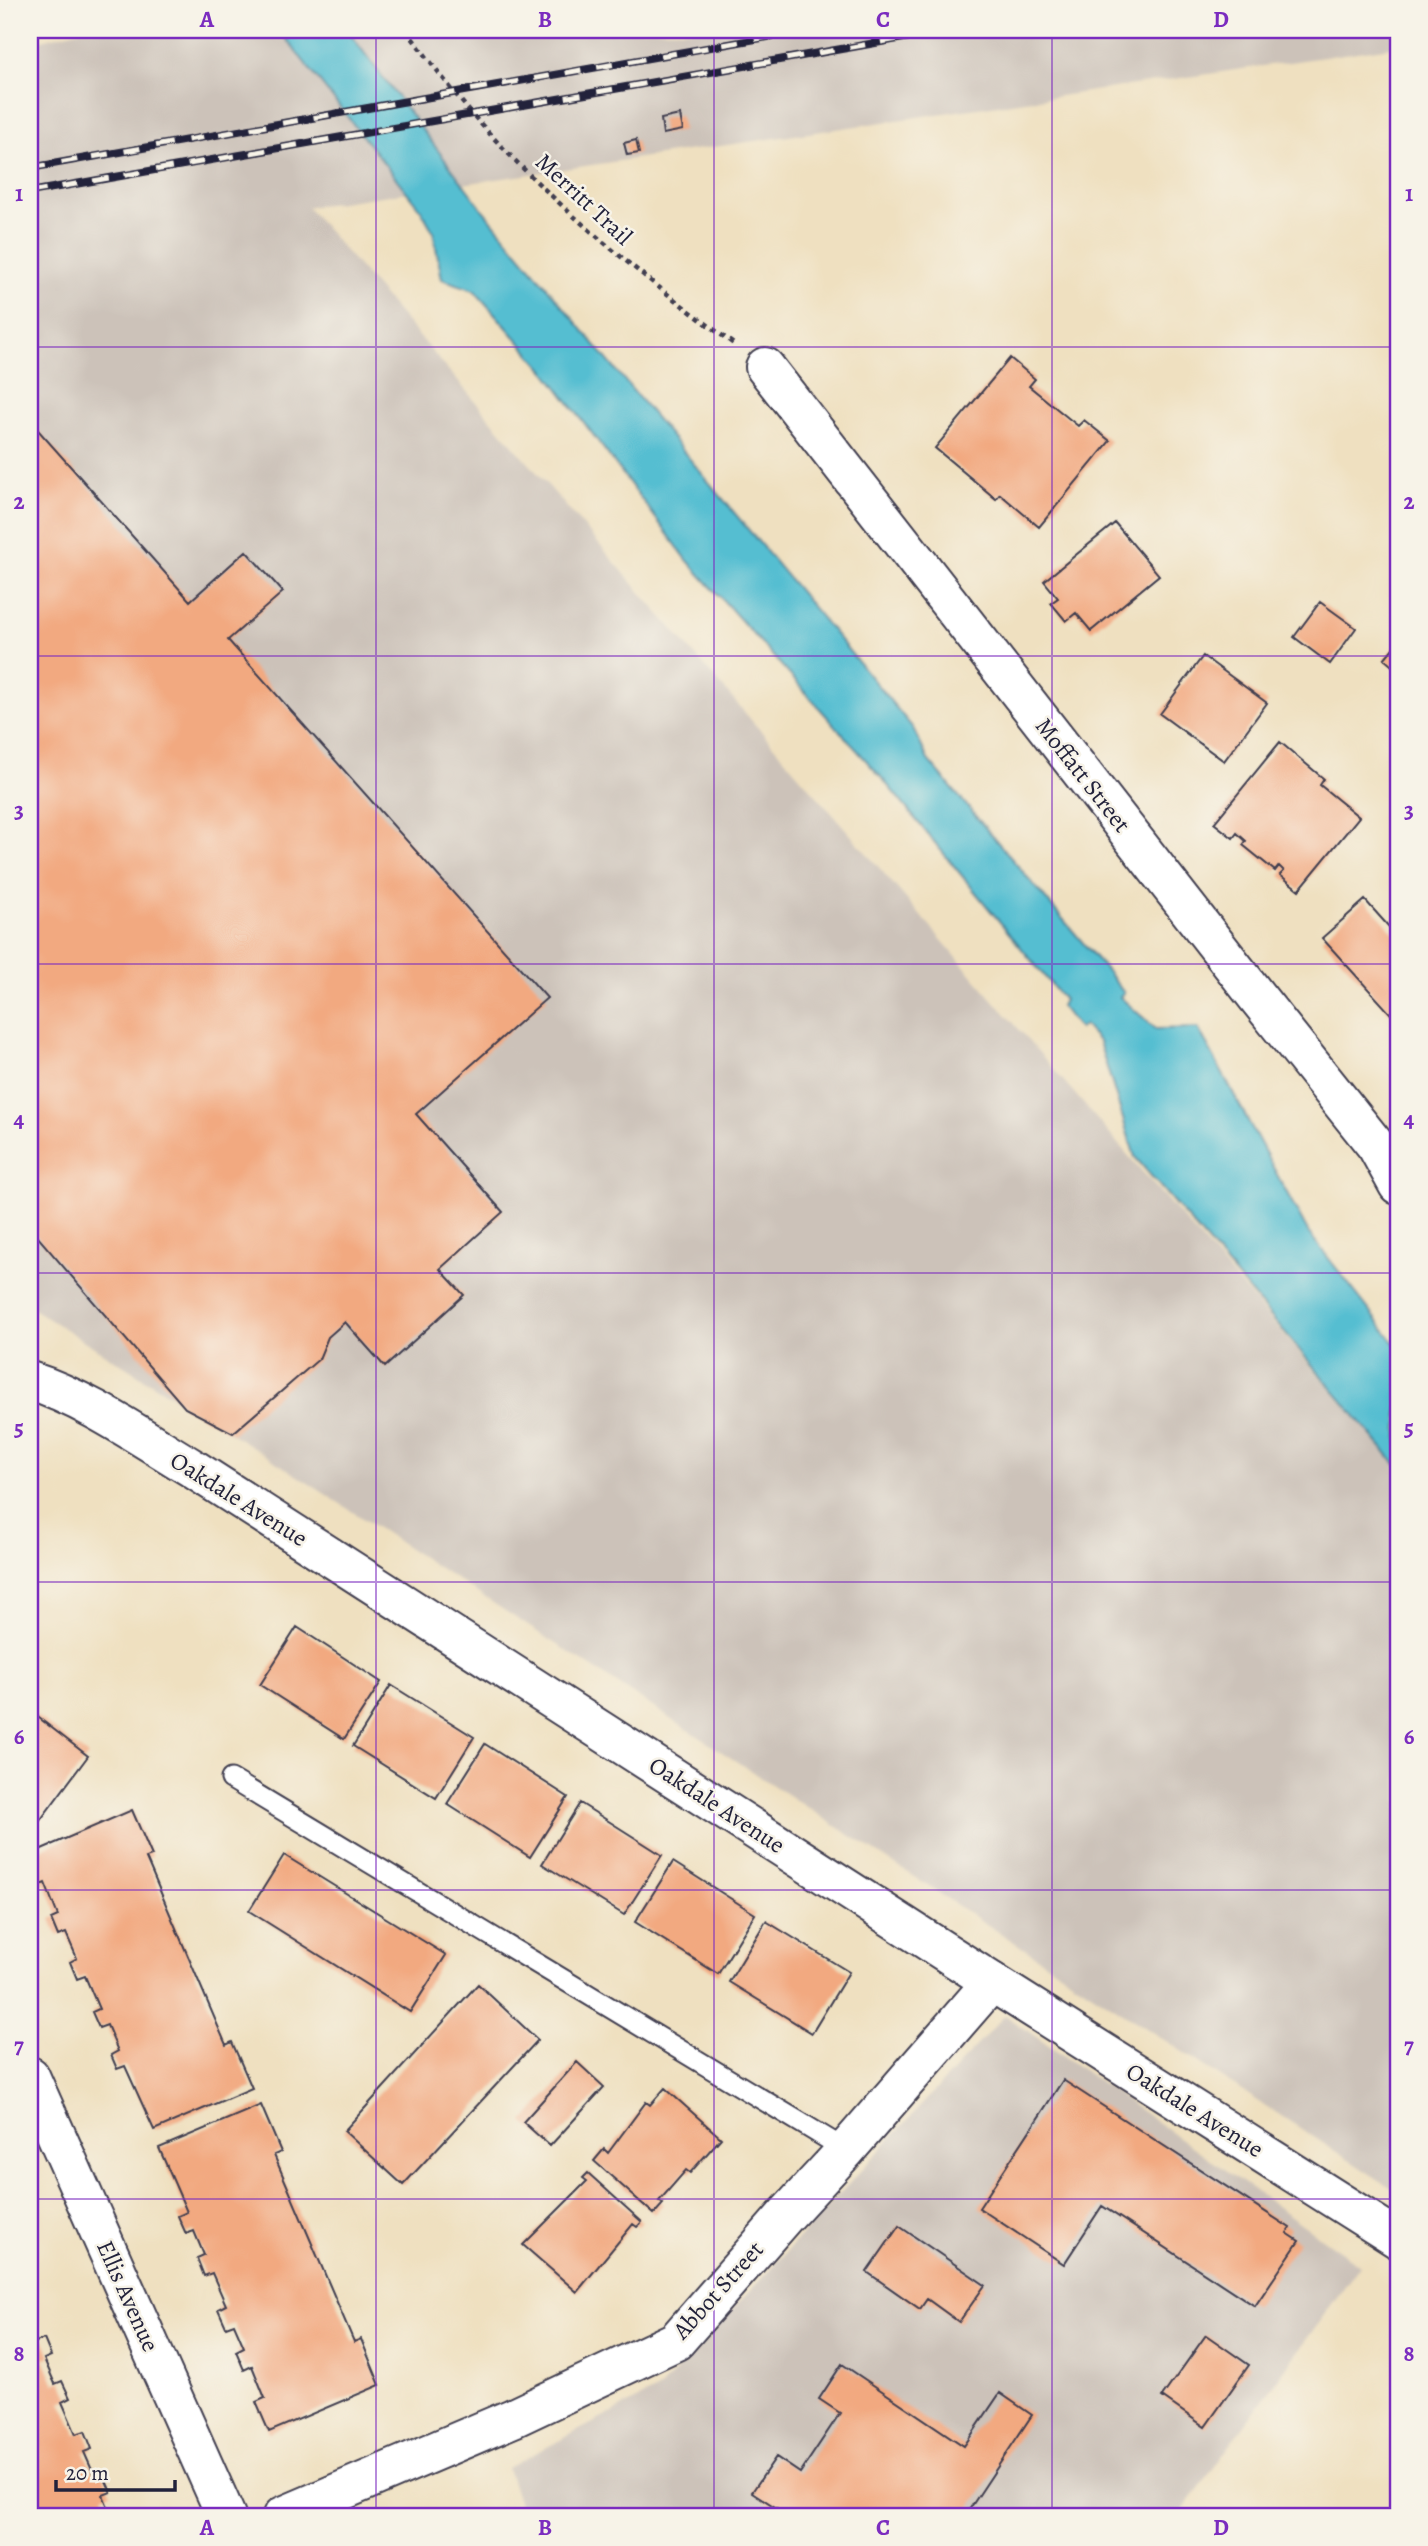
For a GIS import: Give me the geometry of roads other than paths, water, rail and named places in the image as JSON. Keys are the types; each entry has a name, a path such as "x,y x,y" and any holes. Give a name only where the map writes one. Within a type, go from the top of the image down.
{"street":[{"name":"Moffatt Street","path":"765,367 1377,1147 1398,1185"},
{"name":"Oakdale Avenue","path":"30,1381 49,1387 113,1421 192,1468 992,1982 1398,2239"},
{"name":"Abbot Street","path":"283,2516 513,2418 676,2341 992,1982"},
{"name":"Ellis Avenue","path":"30,2076 226,2516"}],"lane":[{"path":"231,1779 846,2150"}],"water":[{"path":"279,30 347,30 483,210 913,728 928,760 1106,970 1124,993 1120,997 1156,1029 1198,1028 1308,1232 1398,1347 1398,1466 1135,1157 1099,1042 1084,1025 1079,1029 1061,1006 1064,1000 881,777 688,561 546,372 474,290 442,279 433,231 421,210"}],"railway":[{"path":"30,168 807,30"},
{"path":"30,192 949,30"}]}
